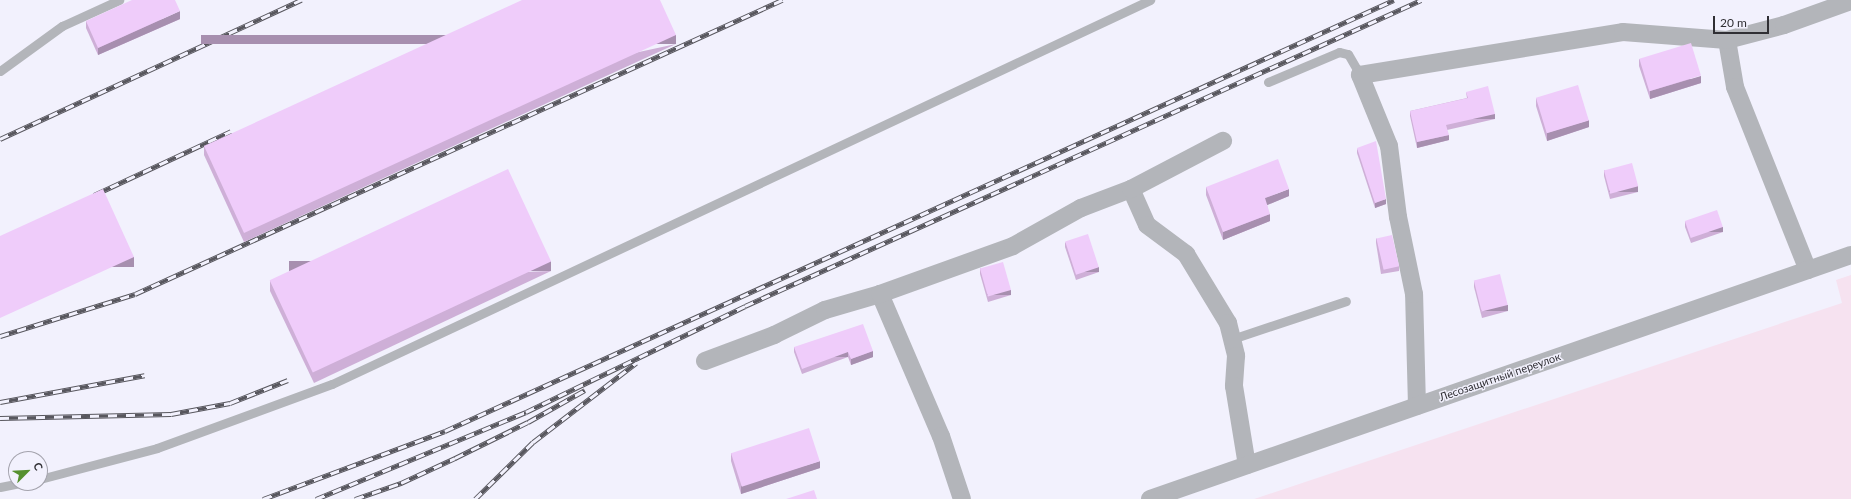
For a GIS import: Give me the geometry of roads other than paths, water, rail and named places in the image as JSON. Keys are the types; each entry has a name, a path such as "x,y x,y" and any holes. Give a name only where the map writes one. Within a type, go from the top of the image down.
{"street":[{"path":"1417,406 1414,294 1398,217 1389,146 1360,74 1623,32 1727,40 1784,25 1851,1"},
{"path":"1727,40 1735,87 1808,270"},
{"path":"705,361 774,335 825,310 880,294 1013,246 1081,208 1131,189 1222,141"},
{"path":"1131,189 1147,225 1186,254 1228,323 1236,356 1234,386 1247,465"},
{"name":"Лесозащитный переулок","path":"1150,499 1851,255"},
{"path":"880,294 942,436 962,499"}],"lane":[{"path":"0,71 62,26 119,0"},
{"path":"48,477 157,448 332,384 1150,0"},
{"path":"1268,82 1339,52 1348,54 1360,74"},
{"path":"1232,339 1346,301"}],"railway":[{"path":"0,139 301,0"},
{"path":"0,336 135,294 782,0"},
{"path":"263,499 445,431 1394,0"},
{"path":"316,499 526,412 745,306 1421,0"},
{"path":"94,195 231,131"},
{"path":"475,499 533,442 636,363"},
{"path":"0,402 145,375"},
{"path":"0,418 171,414 230,403 288,380"},
{"path":"355,499 401,483 455,458 528,422 585,390"}]}
